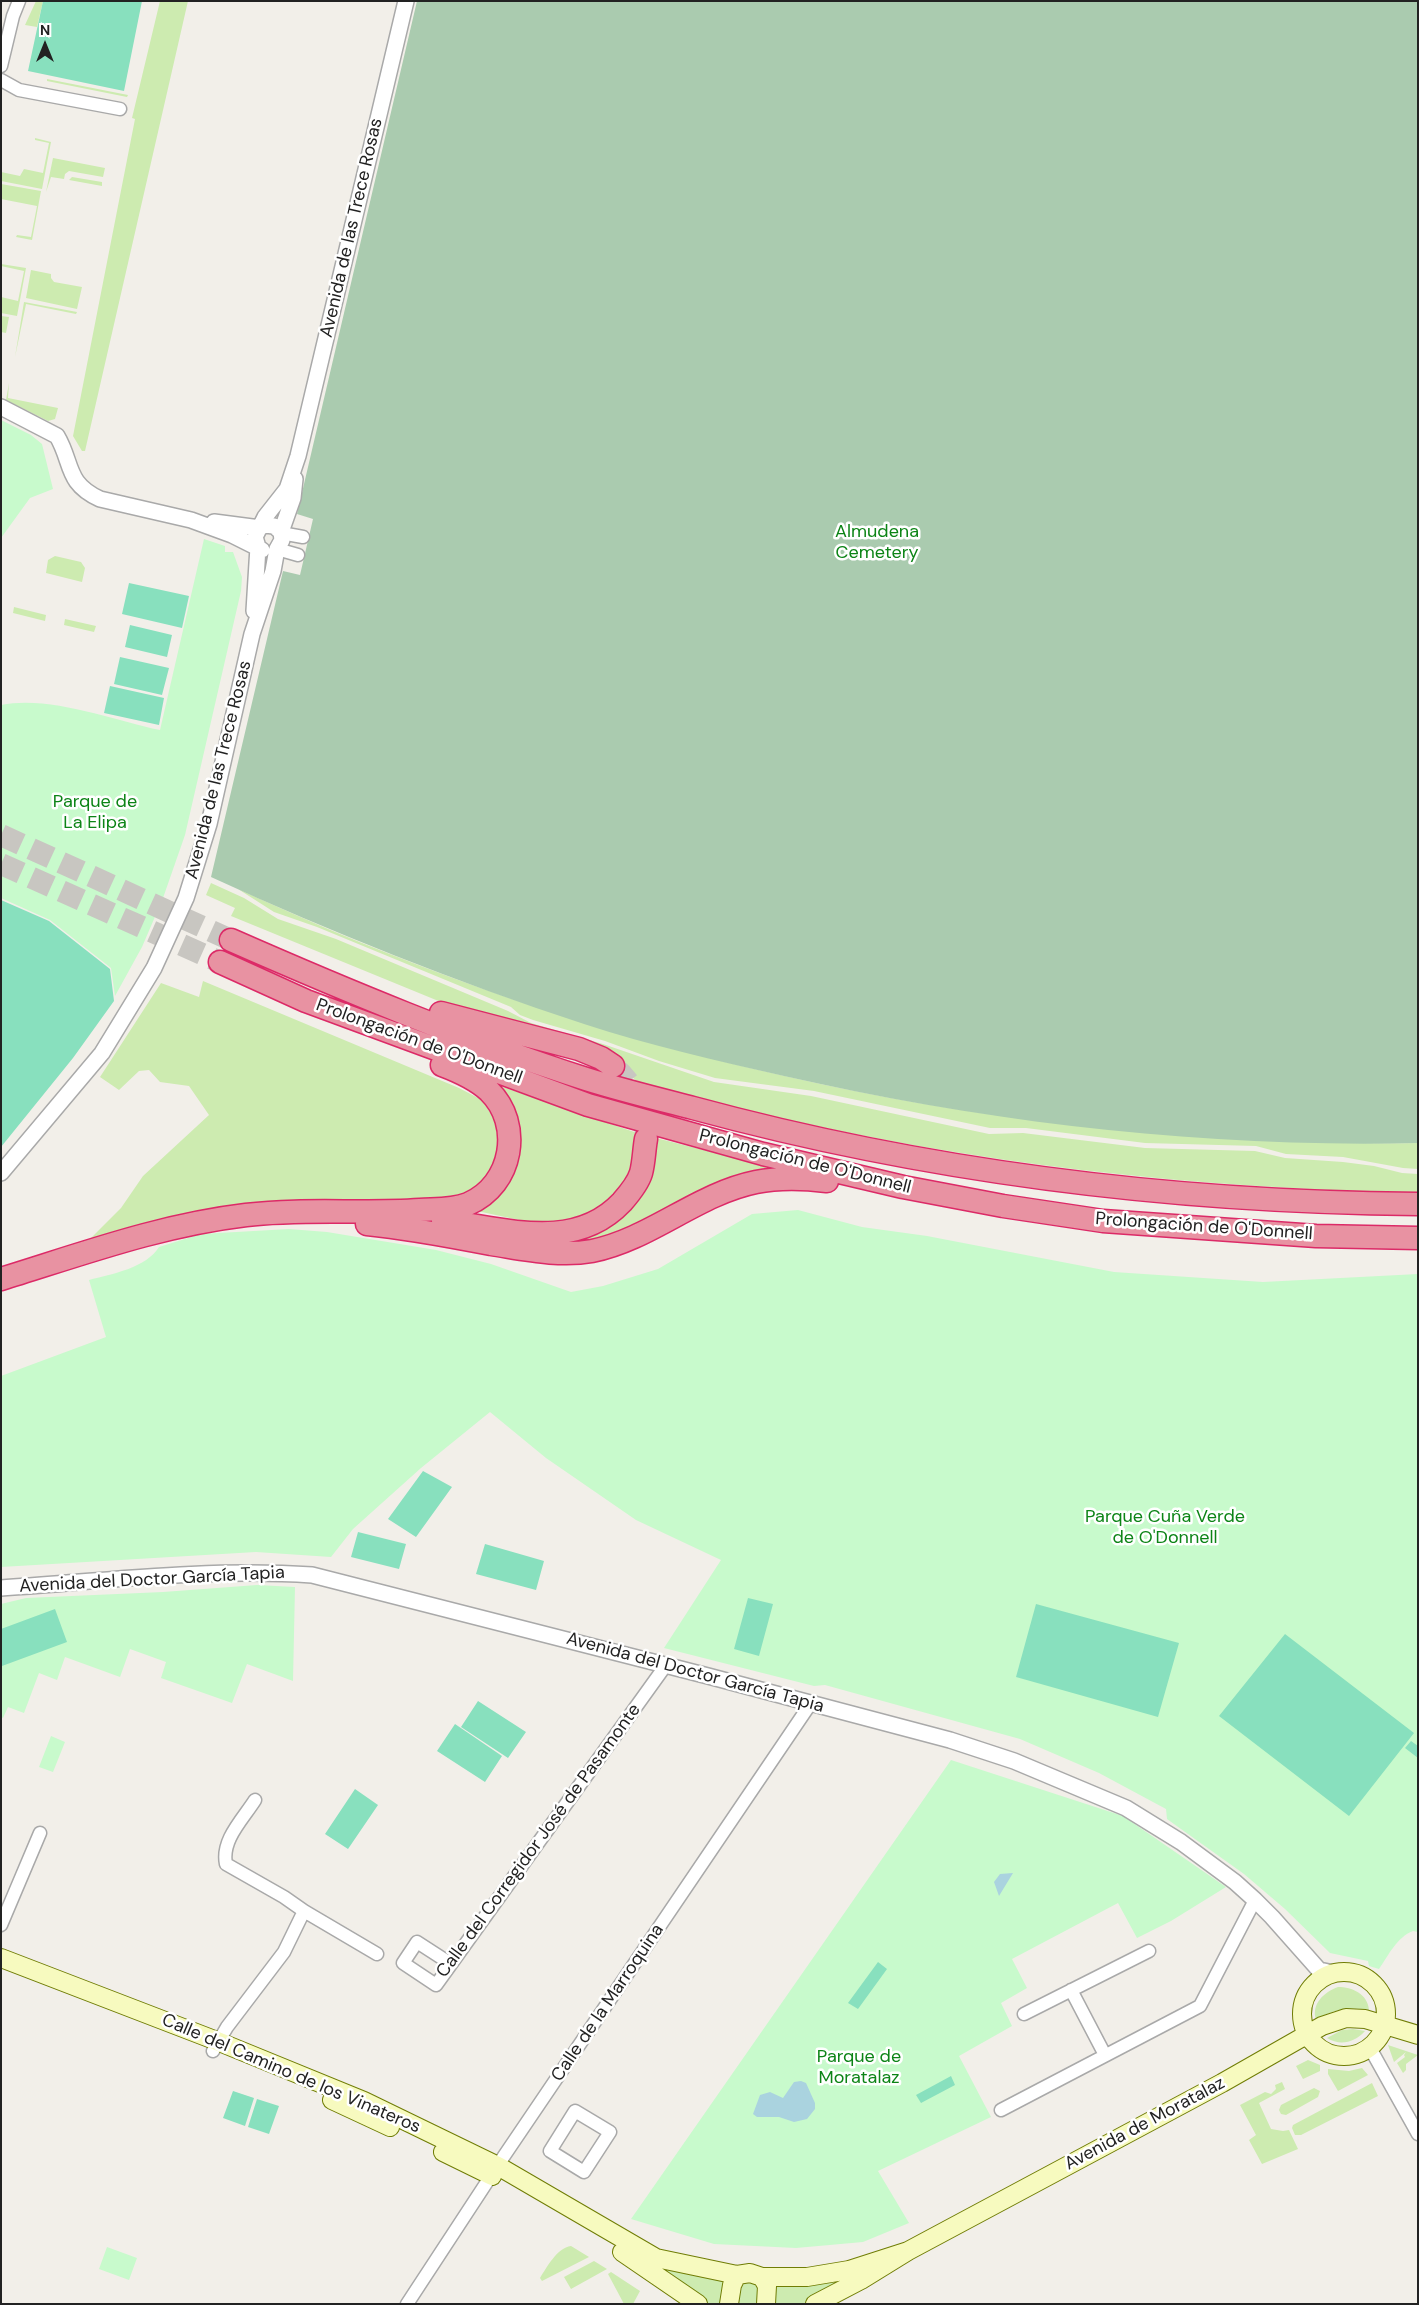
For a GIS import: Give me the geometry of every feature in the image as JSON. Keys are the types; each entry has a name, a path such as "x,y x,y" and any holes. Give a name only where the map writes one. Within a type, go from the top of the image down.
{"highway":[{"name":"Prolongación de O'Donnell","path":"231,940 458,1035 589,1080 761,1126 864,1149 940,1163 1122,1187 1312,1201 1418,1204"},
{"name":"Prolongación de O'Donnell","path":"220,962 306,1001 588,1105 763,1154 903,1187 1004,1206 1103,1221 1316,1236 1418,1238"},
{"path":"358,994 389,997 462,1020 579,1049 601,1058 613,1066"},
{"path":"1,1279 148,1233 192,1223 248,1214 292,1212 380,1213 456,1208 483,1196 496,1182 506,1164 510,1144 508,1121 498,1101 489,1091 465,1075 345,1026 306,1001"},
{"path":"380,1213 548,1235 578,1230 610,1214 628,1195 641,1175 646,1139"},
{"path":"292,1212 336,1221 387,1226 520,1249 572,1253 598,1249 629,1240 719,1194 754,1182 799,1178 903,1187"},
{"path":"1,1285 97,1249"}],"main road":[{"name":"Calle del Camino de los Vinateros","path":"1,1958 215,2046"},
{"name":"Calle del Camino de los Vinateros","path":"1,1970 364,2101 656,2258 737,2275 750,2273 762,2277"},
{"path":"1349,1972 1370,1980 1383,1996 1387,2014 1386,2024 1380,2037 1370,2048 1361,2053 1336,2056 1327,2053 1315,2045 1308,2036 1302,2017 1302,2007 1308,1991 1324,1975 1349,1972"},
{"name":"Avenida de Moratalaz","path":"815,2304 861,2280 908,2251 1308,2036 1322,2026 1346,2018 1365,2019 1386,2024"},
{"path":"1386,2024 1418,2035"},
{"name":"Calle del Camino de los Vinateros","path":"495,2171 637,2261 698,2304"},
{"name":"Avenida de Moratalaz","path":"762,2277 807,2277 849,2270 908,2251"},
{"path":"729,2304 732,2285 737,2275"},
{"path":"762,2277 767,2286 766,2304"}],"street":[{"path":"1,66 13,16 19,1"},
{"name":"Avenida de las Trece Rosas","path":"252,634 258,547 255,537 262,526 265,516 287,489 298,456 406,1"},
{"path":"1,80 19,90 120,110"},
{"path":"1,407 48,429 57,436 62,444 70,473 80,487 88,493 100,498 191,520 267,551 277,549 298,555"},
{"name":"Avenida de las Trece Rosas","path":"1,1173 102,1052 139,995 186,898 198,862 252,634 273,571 277,549 282,540 281,533 293,498 298,456"},
{"path":"191,520 274,526 281,533 303,537"},
{"name":"Avenida del Doctor García Tapia","path":"1,1588 261,1572 312,1575 666,1665 950,1740 1014,1761 1126,1808 1181,1842 1255,1900 1324,1975"},
{"name":"Calle del Corregidor José de Pasamonte","path":"451,1964 417,1942 403,1963 436,1985 666,1665"},
{"name":"Calle de la Marroquina","path":"407,2304 811,1703"},
{"path":"255,1800 227,1843 224,1854 226,1864 377,1954"},
{"path":"1,1925 40,1833"},
{"path":"1001,2110 1200,2006 1255,1900"},
{"path":"215,2046 284,1952 304,1911"},
{"path":"1024,2014 1149,1951"},
{"path":"1072,1990 1105,2055"},
{"path":"1370,2048 1418,2134"},
{"path":"575,2110 610,2132 584,2172 550,2151 575,2110"}],"green space":[{"path":"36,1 43,1 37,27 25,25"},
{"path":"43,1 142,1 124,91 28,71"},
{"path":"160,1 188,1 85,451 82,451 73,436 135,119 132,118"},
{"name":"Almudena Cemetery","path":"417,1 1418,1 1418,1143 1258,1141 1099,1129 940,1107 784,1076 658,1046 536,1008 395,956 211,877 283,571 300,575 313,519 297,514"},
{"path":"47,79 128,95 127,97 47,81"},
{"path":"35,138 51,142 42,189 1,181 1,172 20,176 24,169 43,173 49,143 35,140"},
{"path":"53,158 105,168 103,177 69,171 65,174 64,179 51,177 46,192"},
{"path":"72,177 102,182 102,186 69,180"},
{"path":"1,184 41,191 32,240 16,237 17,235 31,237 37,206 1,199"},
{"path":"1,264 26,268 17,316 1,313 1,297 18,301 24,271 1,266"},
{"path":"31,270 51,274 54,282 82,287 77,309 26,298"},
{"path":"24,302 77,312 76,314 26,304 15,357"},
{"path":"1,316 9,317 6,333 1,332"},
{"path":"9,383 8,398 58,408 55,419 48,421 6,400"},
{"path":"1,420 31,435 42,444 53,489 30,498 1,538"},
{"name":"Parque de La Elipa","path":"204,539 225,546 225,552 233,552 242,577 241,591 185,835 163,898 142,947 115,996 111,968 50,920 1,898 1,705 39,703 60,706 160,730"},
{"path":"55,556 81,562 85,568 82,582 46,573 48,560"},
{"path":"129,583 189,596 182,628 122,614"},
{"path":"14,607 46,615 45,621 13,613"},
{"path":"65,619 96,626 94,632 64,625"},
{"path":"130,625 172,635 167,657 125,647"},
{"path":"120,657 169,668 162,695 114,684"},
{"path":"110,686 164,698 159,725 104,713"},
{"path":"211,883 244,898 278,919 336,939 508,1011 531,1023 603,1044 714,1082 811,1096 989,1134 1023,1133 1145,1148 1255,1151 1285,1158 1374,1166 1402,1173 1418,1174 1418,1193 1250,1186 1084,1170 1001,1159 918,1146 836,1130 671,1092 635,1080 623,1064 436,1000 231,916 235,908 206,895"},
{"path":"238,889 358,941 479,988 603,1028 728,1062 854,1091 982,1113 1111,1129 1241,1139 1418,1143 1418,1169 1343,1157 1286,1154 1256,1146 1145,1143 1026,1128 990,1128 814,1091 715,1078 520,1015 511,1007 317,927 274,912"},
{"path":"1,900 49,921 110,969 114,1001 73,1058 1,1147"},
{"path":"203,981 459,1088 482,1100 496,1121 499,1147 491,1171 483,1182 453,1201 270,1202 214,1208 163,1219 84,1245 121,1208 143,1176 209,1115 189,1086 160,1082 149,1070 139,1071 119,1090 100,1077 161,983 199,997"},
{"path":"497,1085 637,1133 631,1175 615,1198 581,1220 538,1224 477,1211 499,1191"},
{"path":"652,1137 783,1170 653,1222 571,1248 431,1225 601,1228"},
{"name":"Parque Cuña Verde de O'Donnell","path":"798,1210 862,1227 927,1236 1114,1272 1263,1282 1418,1274 1418,1932 1413,1931 1402,1938 1393,1947 1379,1969 1369,1966 1368,1961 1330,1953 1285,1909 1244,1874 1167,1819 1166,1809 1099,1773 1020,1739 825,1685 814,1686 664,1648 721,1560 636,1520 546,1458 490,1412 421,1468 353,1529 331,1557 256,1552 1,1567 1,1376 106,1337 89,1280 137,1265 146,1260 159,1247 201,1234 289,1229 327,1232 436,1250 491,1264 571,1292 603,1286 658,1269 752,1214"},
{"path":"423,1471 452,1487 416,1537 388,1519"},
{"path":"358,1532 406,1544 399,1569 351,1557"},
{"path":"485,1544 544,1561 536,1590 476,1574"},
{"path":"257,1585 295,1587 293,1681 247,1664 232,1703 161,1678 166,1662 130,1649 120,1677 65,1657 57,1680 39,1673 24,1713 8,1707 3,1718 1,1717 1,1604 26,1598 163,1592"},
{"path":"748,1598 773,1604 759,1656 734,1649"},
{"path":"1036,1604 1179,1643 1158,1717 1016,1677"},
{"path":"55,1609 67,1642 2,1666 1,1629"},
{"path":"1285,1634 1414,1733 1349,1816 1219,1716"},
{"path":"478,1701 526,1732 508,1758 461,1727"},
{"path":"455,1724 502,1756 485,1782 437,1751"},
{"path":"51,1736 65,1742 53,1772 39,1767"},
{"path":"1411,1741 1418,1746 1418,1758 1405,1748"},
{"name":"Parque de Moratalaz","path":"951,1760 1123,1816 1226,1887 1171,1921 1137,1938 1118,1903 1012,1959 1027,1988 1001,2003 1012,2026 959,2056 991,2117 878,2171 909,2223 863,2242 796,2248 714,2244 631,2219"},
{"path":"355,1789 378,1805 348,1849 325,1834"},
{"path":"878,1962 887,1969 858,2009 848,2003"},
{"path":"1338,1987 1349,1988 1358,1992 1366,2000 1369,2010 1341,2010 1329,2013 1316,2020 1315,2009 1320,1999"},
{"path":"1342,2030 1365,2031 1352,2041 1347,2042 1337,2042 1327,2038"},
{"path":"1388,2045 1418,2055 1406,2064 1406,2070 1403,2073 1397,2063 1405,2057 1406,2052 1394,2062"},
{"path":"1308,2060 1320,2065 1320,2071 1303,2079 1296,2066"},
{"path":"1362,2068 1368,2075 1338,2091 1328,2074 1328,2069 1349,2071"},
{"path":"951,2076 955,2085 921,2103 916,2095"},
{"path":"1282,2082 1285,2089 1259,2103 1271,2129 1289,2130 1298,2149 1262,2164 1249,2140 1256,2135 1240,2105 1265,2092 1271,2094 1276,2089 1275,2085"},
{"path":"1372,2083 1378,2096 1301,2135 1295,2135 1292,2128 1293,2125"},
{"path":"1314,2088 1320,2091 1318,2097 1286,2115 1281,2114 1279,2110 1281,2105"},
{"path":"233,2091 254,2098 245,2126 223,2118"},
{"path":"257,2099 279,2106 269,2134 248,2127"},
{"path":"571,2246 589,2257 542,2281 540,2278 553,2259 561,2250"},
{"path":"107,2247 137,2258 129,2280 99,2269"},
{"path":"594,2261 607,2269 571,2289 564,2277"},
{"path":"661,2267 725,2279 721,2304 707,2304 660,2269"},
{"path":"611,2272 640,2291 633,2304 624,2304 608,2274"},
{"path":"856,2277 804,2304 773,2304 774,2284"},
{"path":"752,2282 759,2292 758,2304 736,2304 741,2286"}],"water":[{"path":"1013,1873 999,1896 994,1882 1000,1874"},
{"path":"801,2081 806,2083 815,2103 815,2109 807,2119 794,2122 779,2117 757,2117 753,2114 760,2095 770,2092 783,2098 794,2082"}],"tunnel":[{"path":"1,835 231,940"},
{"path":"1,864 220,962"},
{"path":"613,1066 628,1081 638,1098 644,1117 646,1138"}]}
